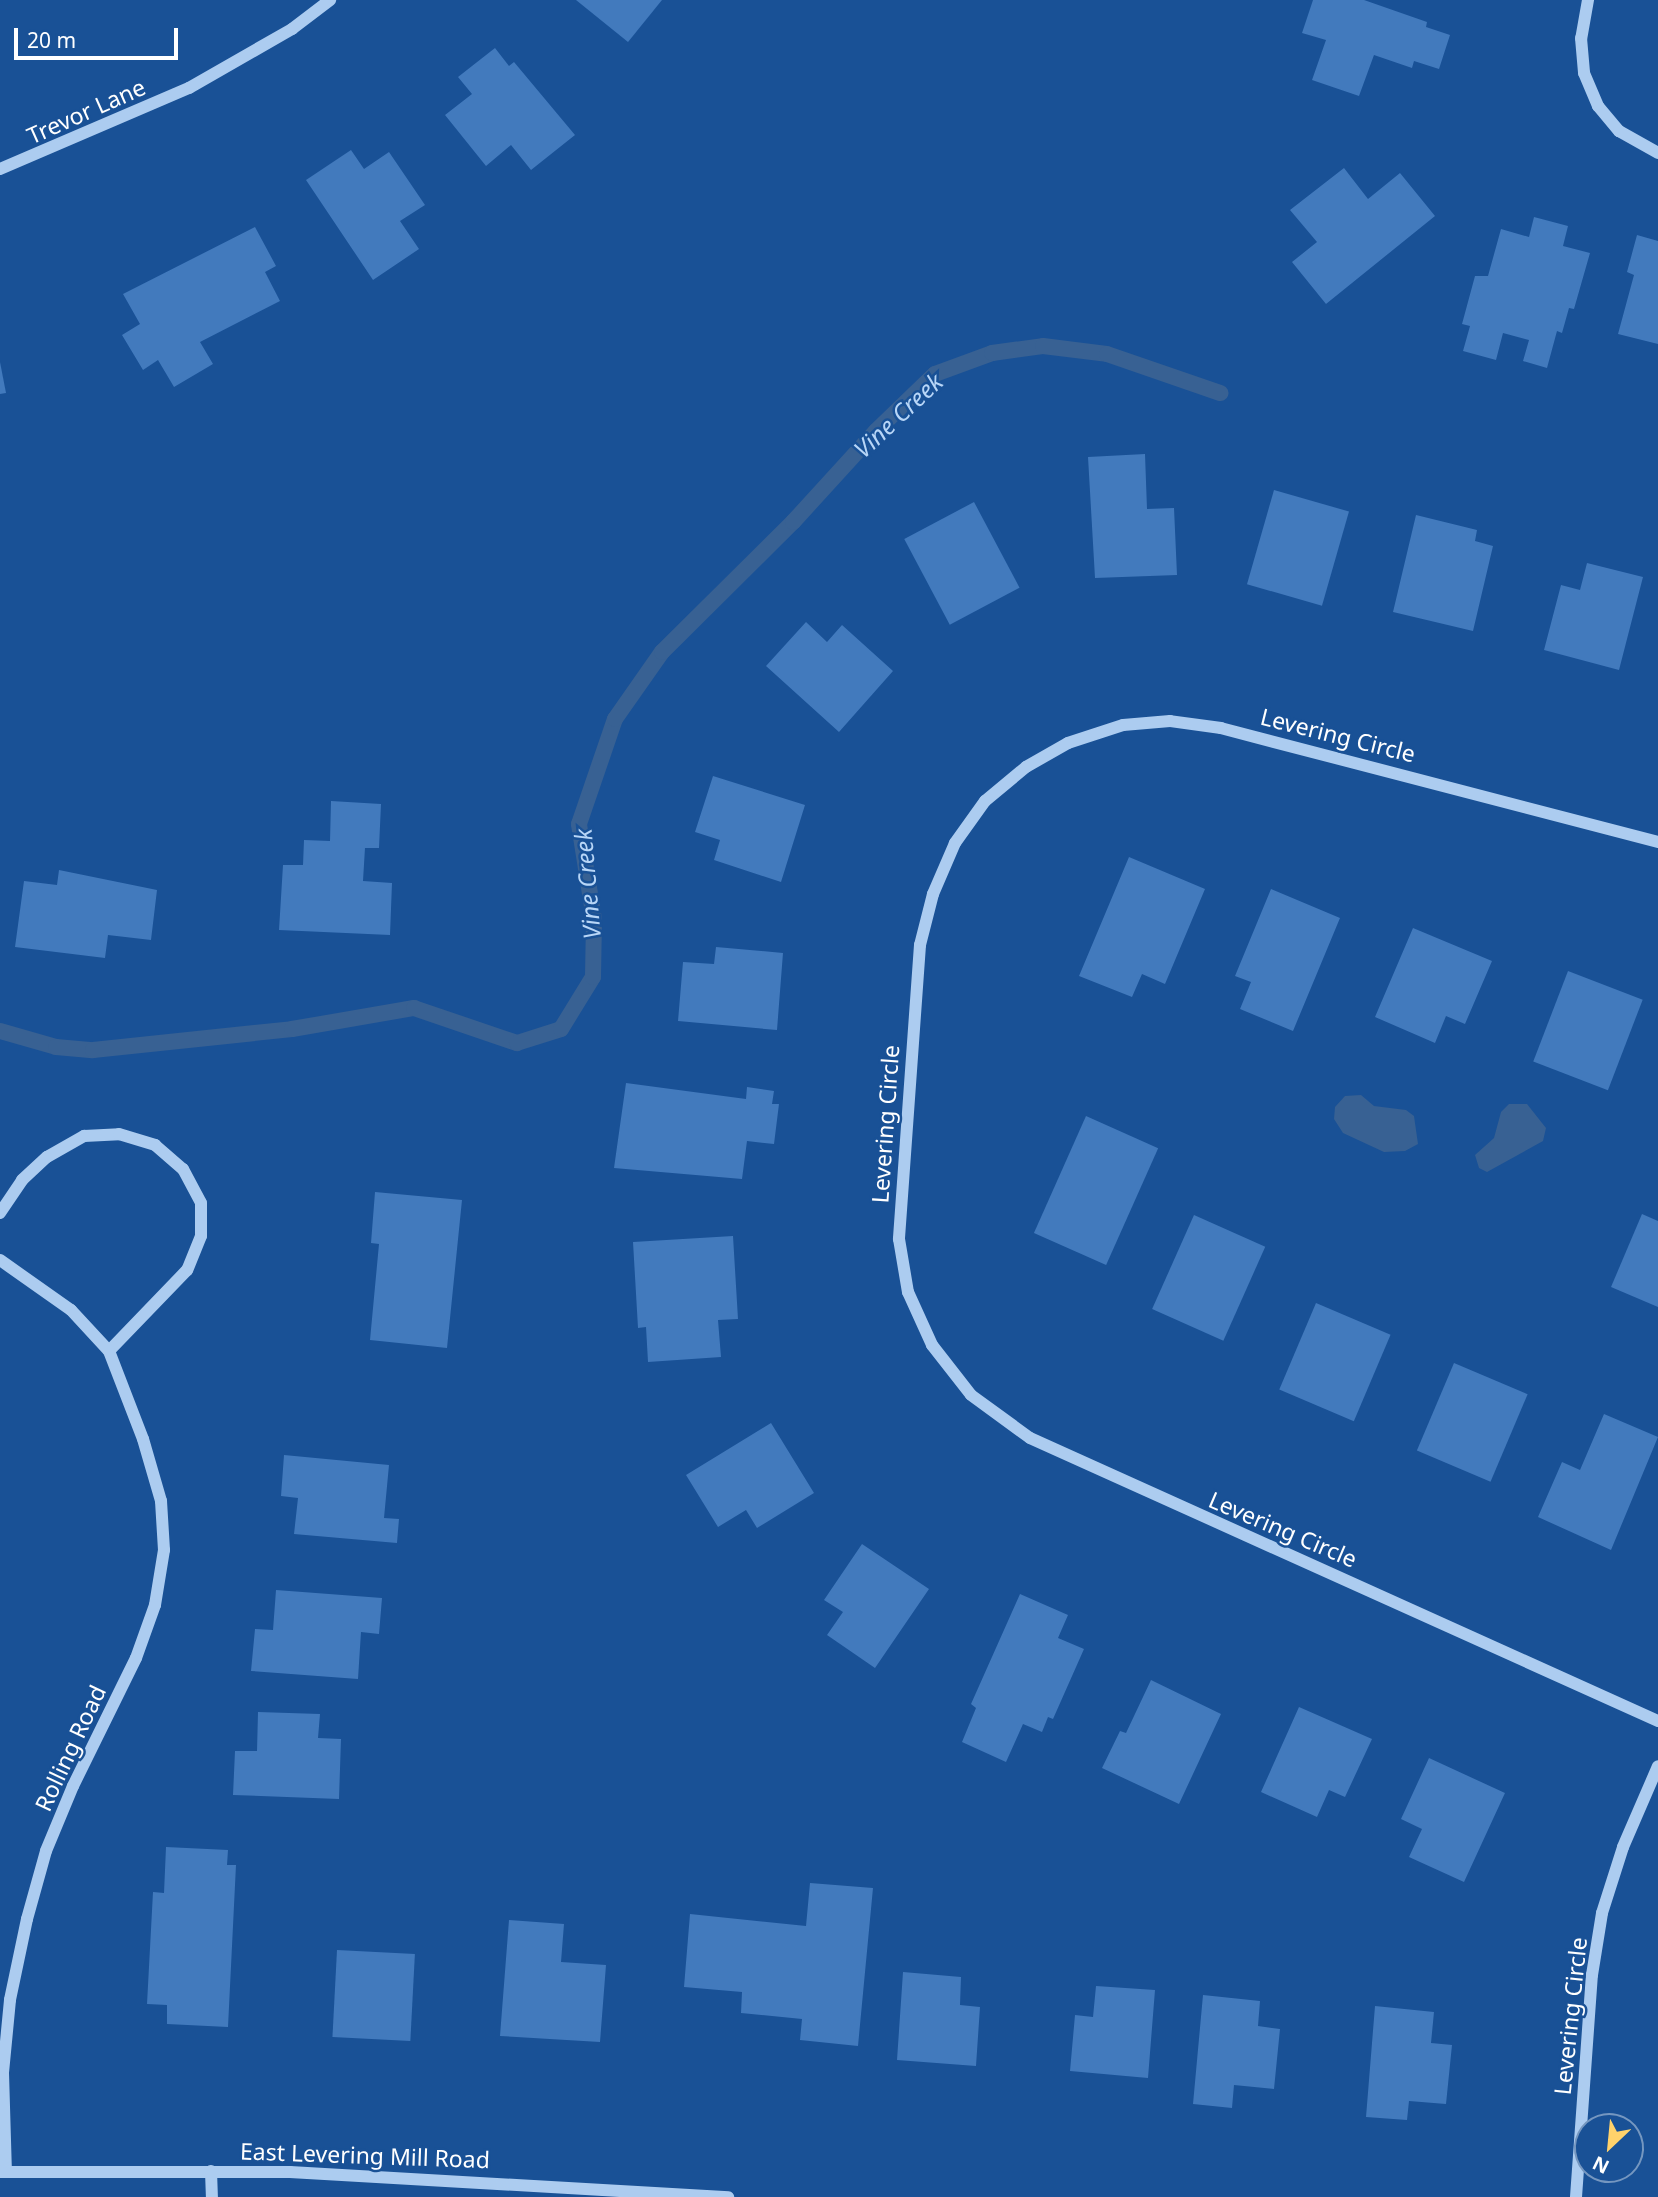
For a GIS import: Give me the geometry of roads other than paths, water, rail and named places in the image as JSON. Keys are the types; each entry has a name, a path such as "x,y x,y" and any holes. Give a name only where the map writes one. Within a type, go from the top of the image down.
{"street":[{"name":"Trevor Lane","path":"0,169 189,88 292,29 330,0"},
{"path":"1588,0 1581,38 1584,73 1598,106 1619,131 1658,153"},
{"name":"Levering Circle","path":"1658,842 1221,728 1170,721 1124,725 1068,743 1026,767 985,801 955,843 933,894 920,945 899,1239 908,1292 932,1346 971,1395 1030,1438 1658,1721"},
{"path":"0,1213 22,1180 47,1157 84,1136 120,1133 155,1145 183,1169 201,1203 201,1236 187,1270 109,1351"},
{"name":"Rolling Road","path":"0,1260 71,1310 109,1351 143,1439 161,1501 164,1550 155,1605 136,1658 46,1851 27,1919 10,2000 3,2073 3,2172"},
{"name":"Levering Circle","path":"1576,2197 1592,1975 1602,1913 1623,1847 1658,1766"},
{"path":"211,2171 212,2197"},
{"name":"East Levering Mill Road","path":"3,2172 211,2171 501,2181 728,2197"}],"water":[{"path":"1361,1095 1374,1106 1406,1110 1414,1116 1418,1144 1405,1151 1384,1152 1343,1133 1334,1119 1335,1107 1345,1096"},
{"path":"1509,1104 1527,1104 1546,1128 1543,1141 1487,1172 1479,1168 1475,1155 1494,1138 1501,1112"}],"waterway":[{"name":"Vine Creek","path":"0,1031 56,1047 93,1050 292,1029 414,1008 517,1043 561,1029 593,977 594,919 579,824 615,719 662,652 793,522 876,431 935,374 992,353 1043,346 1107,354 1220,393"}]}
